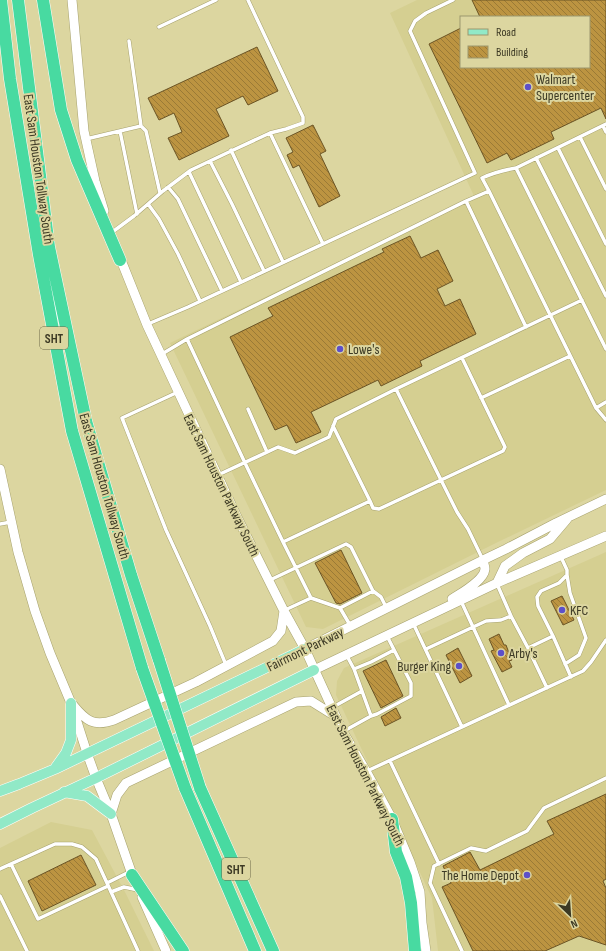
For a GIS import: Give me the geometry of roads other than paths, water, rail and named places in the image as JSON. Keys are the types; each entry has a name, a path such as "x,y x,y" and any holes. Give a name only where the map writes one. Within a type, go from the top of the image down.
{"highway":[{"name":"East Sam Houston Tollway South","path":"1,0 10,79 34,225 72,431 142,668 185,788 255,951"},
{"name":"East Sam Houston Tollway South","path":"18,0 49,247 86,421 131,575 200,788 273,951"},
{"path":"43,0 61,110 77,160 120,260"},
{"path":"392,819 396,852 406,878 410,897 415,951"},
{"path":"131,874 183,951"}],"main road":[{"name":"East Sam Houston Parkway South","path":"72,0 84,131 95,182 120,260 147,325 162,354 217,476 284,611 305,649 343,732 392,819 410,862 420,892 426,951"},
{"path":"0,469 18,552 35,612 71,703 87,753 111,814 131,874 166,951"},
{"name":"Fairmont Parkway","path":"0,790 55,769 305,649 606,499"},
{"path":"497,583 505,566 550,539 570,516"},
{"name":"Fairmont Parkway","path":"0,824 386,635 497,583 606,536"},
{"path":"426,616 478,582 485,569 483,560"},
{"path":"71,703 80,714 89,721 105,723 114,720 183,688 273,641 280,631 284,611"},
{"path":"111,814 116,795 126,783 296,702 310,701 333,712"},
{"path":"55,769 66,753 71,740 71,703"},
{"path":"64,792 87,796 111,814"}],"lane":[{"path":"159,28 216,0"},
{"path":"112,233 188,172 231,150 270,133 303,123 303,116 248,0"},
{"path":"147,325 475,173 410,31 415,21 426,13 453,0"},
{"path":"130,41 141,126 146,131 160,194"},
{"path":"606,132 604,125 516,168 498,171 482,178 596,408 606,420"},
{"path":"86,139 141,126"},
{"path":"120,131 137,214"},
{"path":"270,133 323,244"},
{"path":"580,137 606,189"},
{"path":"558,148 606,244"},
{"path":"231,150 283,262"},
{"path":"536,158 606,296"},
{"path":"210,161 264,271"},
{"path":"516,168 606,349"},
{"path":"188,172 241,282"},
{"path":"168,187 178,199 222,291"},
{"path":"162,354 187,339 489,191"},
{"path":"466,201 526,327"},
{"path":"148,204 160,218 200,301"},
{"path":"217,476 278,447 295,453 329,436 336,419 582,300"},
{"path":"187,339 244,463 311,598 340,608 350,626"},
{"path":"481,398 570,356"},
{"path":"333,426 373,508 379,509 503,451 505,446 462,358"},
{"path":"396,389 457,512 468,529 483,560"},
{"path":"178,392 122,418 166,530 210,626 226,666"},
{"path":"596,408 606,402"},
{"path":"248,409 267,452"},
{"path":"283,542 370,501"},
{"path":"0,524 12,522"},
{"path":"269,580 346,544 351,547 373,591 381,597 386,608"},
{"path":"561,556 567,570 566,576 570,593 586,638 580,655 565,664"},
{"path":"566,576 559,583 541,591 537,597 538,606 571,677"},
{"path":"497,583 511,616 547,688"},
{"path":"340,608 373,591"},
{"path":"284,611 311,598"},
{"path":"460,600 510,705"},
{"path":"426,649 486,621 502,620 511,616"},
{"path":"413,623 462,727"},
{"path":"343,732 411,696 411,683 386,635"},
{"path":"528,648 553,636"},
{"path":"366,772 583,671 606,640"},
{"path":"354,669 394,650"},
{"path":"346,655 354,669 371,716"},
{"path":"333,712 362,692"},
{"path":"390,761 438,864"},
{"path":"462,951 430,883 434,866 471,848 486,851 527,831 544,808 606,778"},
{"path":"0,868 55,844 72,844 82,847 96,859 138,951"},
{"path":"11,864 38,919 131,874"},
{"path":"111,892 124,887 138,890"},
{"path":"0,896 27,951"}],"place":[{"name":"Walmart Supercenter","path":"528,87"},
{"name":"Lowe's","path":"340,349"},
{"name":"KFC","path":"562,610"},
{"name":"Arby's","path":"501,653"},
{"name":"Burger King","path":"459,666"},
{"name":"The Home Depot","path":"527,875"}]}
